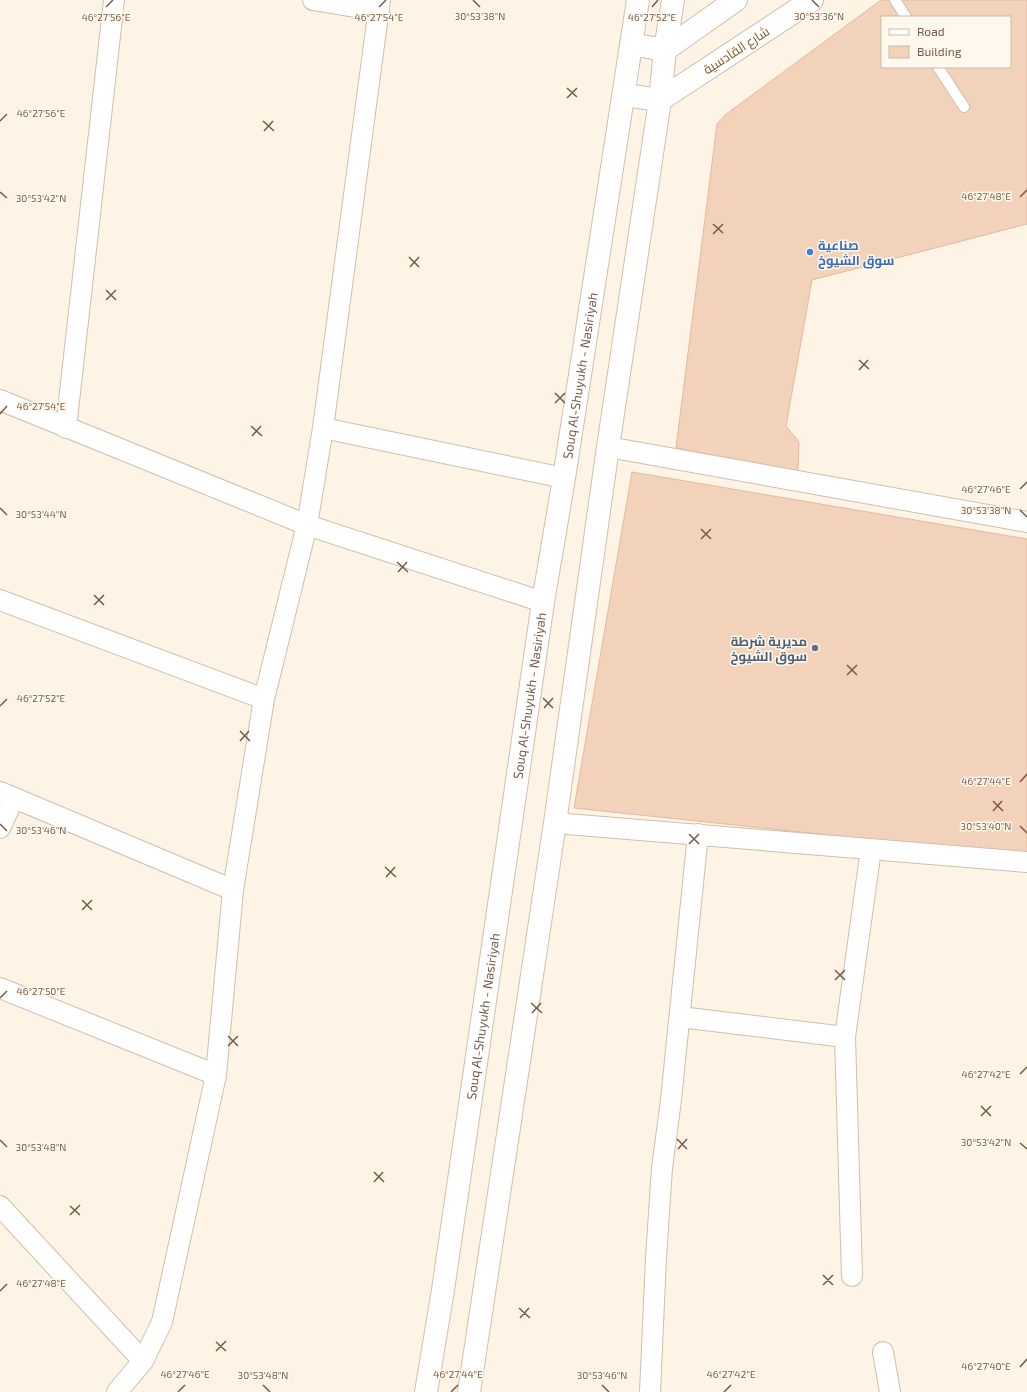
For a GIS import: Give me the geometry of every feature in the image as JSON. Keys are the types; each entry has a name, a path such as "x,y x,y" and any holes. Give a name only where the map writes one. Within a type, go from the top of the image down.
{"main road":[{"name":"Souq Al-Shuyukh - Nasiriyah","path":"426,1392 443,1290 542,602 564,478 638,0"},
{"path":"470,1392 555,823 608,447 660,100 673,0"},
{"path":"631,44 666,50 736,0"},
{"name":"شارع القادسية","path":"660,100 812,0"},
{"path":"624,95 660,100"}],"street":[{"path":"66,428 114,0"},
{"path":"117,1392 143,1361 162,1322 216,1075 233,890 264,699 307,525 323,428 380,5 313,0"},
{"path":"0,400 307,525 542,602"},
{"path":"323,428 564,478"},
{"path":"608,447 1027,522"},
{"path":"0,600 264,699"},
{"path":"0,828 7,795 233,890"},
{"path":"555,823 1027,862"},
{"path":"650,1392 662,1168 680,1017 698,834"},
{"path":"852,1276 845,1037 871,849"},
{"path":"0,988 216,1075"},
{"path":"680,1017 845,1037"},
{"path":"0,1206 143,1361"},
{"path":"883,1352 890,1392"}],"lane":[{"path":"895,0 905,16"},
{"path":"939,68 964,107"}],"building":[{"name":"صناعية سوق الشيوخ","path":"881,0 1027,0 1027,224 812,280 786,426 799,442 798,471 676,448 717,124 725,115"},
{"name":"مديرية شرطة سوق الشيوخ","path":"632,472 1027,539 1027,856 574,808"}],"place":[{"name":"صناعية سوق الشيوخ","path":"810,252"},
{"name":"مديرية شرطة سوق الشيوخ","path":"815,648"}]}
